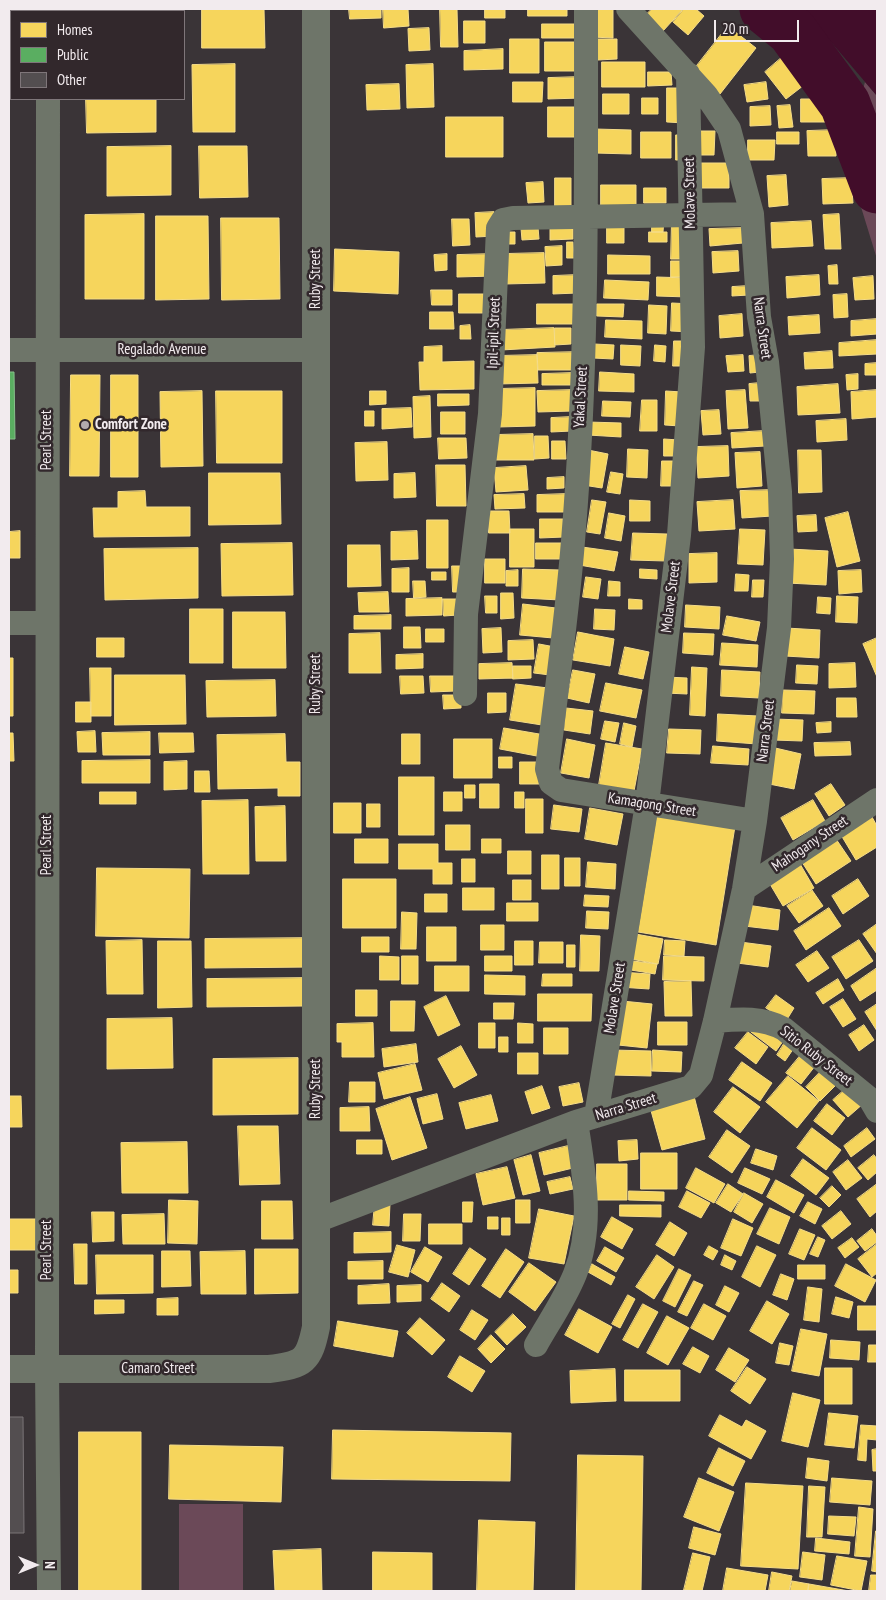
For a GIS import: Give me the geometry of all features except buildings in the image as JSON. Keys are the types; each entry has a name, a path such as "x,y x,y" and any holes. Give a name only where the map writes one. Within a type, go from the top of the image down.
{"street":[{"name":"Ruby Street","path":"306,1358 312,1345 316,1327 316,9"},
{"name":"Yakal Street","path":"551,783 547,769 573,542 577,488 588,218 586,9"},
{"name":"Narra Street","path":"316,1221 586,1119 691,1087 701,1075 715,1021 744,889 755,821 778,628 782,559 780,482 767,362 759,317 752,214 729,129 688,74 628,9"},
{"name":"Molave Street","path":"536,1345 575,1274 584,1244 586,1119 647,804 679,535 691,384 693,311 688,74"},
{"name":"Pearl Street","path":"48,100 47,1369 50,1591"},
{"name":"Ipil-ipil Street","path":"465,694 466,614 490,414 498,228 503,220 514,218 752,214"},
{"name":"Regalado Avenue","path":"9,350 316,350"},
{"path":"9,623 47,623"},
{"name":"Kamagong Street","path":"551,783 561,790 755,821"},
{"name":"Mahogany Street","path":"744,889 877,800"},
{"name":"Sitio Ruby Street","path":"715,1021 758,1020 772,1022 784,1029 870,1099 877,1111"},
{"name":"Camaro Street","path":"9,1369 269,1369 289,1366 306,1358"}],"shaded area":[{"path":"803,9 877,9 877,96"},
{"path":"865,82 877,96 877,259 845,155"},
{"path":"179,1504 243,1504 243,1591 179,1591"}],"waterway":[{"path":"765,9 792,31 845,104 877,188"}],"place":[{"name":"Comfort Zone","path":"85,425"}]}
